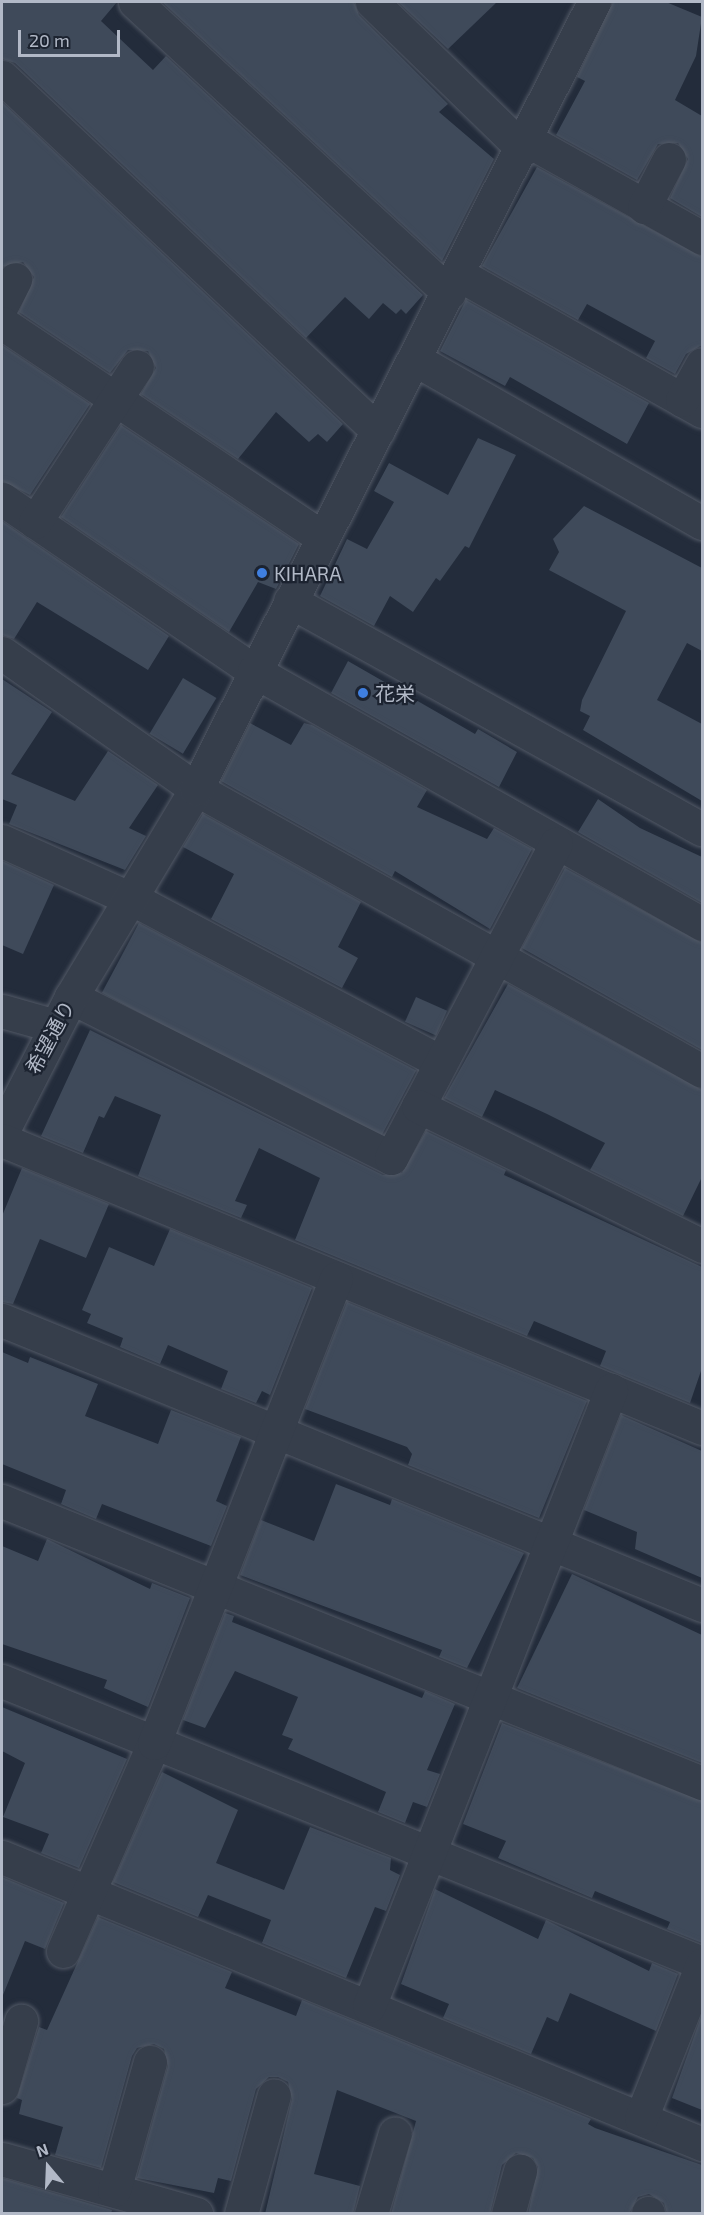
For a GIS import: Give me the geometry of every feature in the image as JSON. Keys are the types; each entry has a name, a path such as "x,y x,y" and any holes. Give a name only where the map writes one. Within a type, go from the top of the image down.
{"street":[{"path":"135,2 454,284 692,406 702,364"},
{"path":"372,2 525,144 702,238"},
{"name":"希望通り","path":"2,1131 71,997 132,899 196,789 254,671 416,360 525,144 591,3"},
{"path":"2,77 378,431"},
{"path":"644,207 669,159"},
{"path":"2,323 323,537"},
{"path":"416,360 702,523"},
{"path":"35,522 137,366"},
{"path":"2,499 254,671 556,844 702,924"},
{"path":"290,601 702,829"},
{"path":"2,652 196,789 495,958 702,1071"},
{"path":"2,841 132,899 441,1062"},
{"path":"71,997 391,1158 556,844"},
{"path":"2,1011 55,1026"},
{"path":"418,1106 702,1246"},
{"path":"2,1140 702,1428"},
{"path":"63,1951 154,1743 212,1586 336,1278"},
{"path":"2,1320 274,1434 702,1605"},
{"path":"369,2006 428,1853 554,1545 611,1390"},
{"path":"2,1501 702,1783"},
{"path":"2,1681 702,1964 641,2118"},
{"path":"2,1857 702,2144"},
{"path":"2,2087 21,2021"},
{"path":"114,2190 150,2062"},
{"path":"241,2214 273,2095"},
{"path":"371,2214 395,2133"},
{"path":"2,2159 196,2214"},
{"path":"508,2214 519,2171"}],"building":[{"path":"2,2 117,2 101,21 153,70 166,56 423,295 406,314 401,309 396,314 383,303 369,319 345,297 306,338 15,63 2,59"},
{"path":"162,2 354,2 359,15 448,104 439,112 494,159 442,261"},
{"path":"398,2 497,2 448,49"},
{"path":"613,2 666,2 702,17 696,56 675,100 702,116 702,217 670,198 688,159 678,143 658,144 637,180 556,135 585,81 577,77"},
{"path":"2,102 343,424 327,442 318,434 309,442 276,412 238,459 141,394 156,368 148,351 128,350 110,373 19,312 34,277 23,262 2,267"},
{"path":"537,167 702,257 702,345 686,354 675,374 646,358 655,341 587,304 578,320 482,266"},
{"path":"466,300 649,403 627,444 510,377 505,386 440,351"},
{"path":"2,345 90,404 30,495 2,481"},
{"path":"121,425 299,544 276,589 258,582 229,632 61,517"},
{"path":"478,438 516,455 469,548 465,546 440,581 436,578 413,612 390,596 374,626 320,596 347,539 367,549 394,502 374,491 389,463 448,495"},
{"path":"584,506 702,568 702,651 687,643 657,700 702,724 702,801 583,730 590,716 580,711 582,700 626,611 549,570 559,552 553,539"},
{"path":"2,521 169,636 148,670 37,602 14,639 2,635"},
{"path":"348,661 475,734 478,729 517,752 499,787 331,693"},
{"path":"183,678 216,698 183,754 150,734"},
{"path":"2,679 52,712 11,774 75,801 108,751 158,785 129,828 146,836 125,870 9,824 17,805 2,799"},
{"path":"250,723 291,745 304,723 312,725 427,790 417,807 487,839 494,828 532,849 490,929 395,871 392,877 221,781"},
{"path":"598,799 640,828 702,857 702,903 578,832"},
{"path":"203,814 361,902 338,947 358,958 342,988 211,919 234,874 183,847"},
{"path":"2,861 54,885 23,954 2,945"},
{"path":"565,868 702,943 702,1050 522,948"},
{"path":"139,923 416,1070 379,1140 102,993"},
{"path":"508,984 702,1090 702,1177 683,1216 590,1170 605,1143 547,1114 495,1090 482,1117 444,1098"},
{"path":"416,997 447,1011 436,1035 405,1022"},
{"path":"90,1030 383,1175 402,1173 426,1131 506,1170 504,1175 702,1267 702,1368 690,1403 600,1366 606,1351 534,1321 527,1336 295,1240 320,1178 259,1148 235,1201 247,1205 241,1218 138,1176 161,1115 115,1096 104,1118 99,1116 83,1153 41,1136"},
{"path":"22,1168 109,1204 86,1258 40,1239 13,1304 2,1302 2,1216"},
{"path":"170,1229 312,1288 270,1395 262,1391 256,1403 221,1389 228,1371 168,1345 160,1364 120,1347 123,1338 87,1323 91,1314 82,1310 109,1247 154,1266"},
{"path":"347,1302 587,1401 539,1518 408,1465 412,1454 407,1447 305,1409"},
{"path":"2,1352 28,1363 30,1357 98,1384 85,1416 158,1444 171,1410 241,1437 216,1501 227,1506 211,1546 102,1504 96,1519 61,1504 66,1490 2,1464"},
{"path":"621,1415 702,1451 702,1578 635,1549 637,1532 584,1510"},
{"path":"336,1484 390,1505 392,1499 524,1553 467,1668 439,1657 442,1650 240,1575 261,1520 314,1541"},
{"path":"47,1539 150,1589 152,1583 190,1598 148,1707 104,1688 107,1680 2,1644 2,1546 38,1561"},
{"path":"572,1574 702,1635 702,1763 517,1688"},
{"path":"225,1613 234,1616 232,1622 422,1698 425,1691 455,1704 427,1770 440,1774 427,1807 413,1802 405,1823 378,1812 386,1792 288,1749 293,1739 282,1735 298,1697 235,1671 205,1728 183,1720"},
{"path":"2,1707 127,1759 79,1868 41,1853 49,1834 3,1817 25,1763 2,1751"},
{"path":"502,1723 702,1801 702,1943 667,1929 670,1922 595,1891 592,1898 498,1858 506,1841 463,1824"},
{"path":"162,1772 238,1810 216,1863 284,1890 310,1827 391,1858 390,1870 400,1875 386,1911 375,1907 346,1978 262,1943 271,1920 208,1895 198,1917 113,1882"},
{"path":"2,1877 64,1903 45,1949 25,1941 3,1995"},
{"path":"435,1889 538,1939 546,1920 649,1971 652,1963 678,1974 656,2031 570,1993 558,2022 547,2017 531,2054 443,2018 449,2004 401,1984"},
{"path":"98,1917 232,1972 225,1988 296,2016 302,2000 591,2119 588,2124 595,2128 702,2165 702,2214 667,2214 664,2203 649,2194 638,2197 629,2214 528,2214 538,2167 533,2158 516,2153 502,2165 490,2214 391,2214 416,2121 337,2090 314,2174 360,2186 353,2214 265,2214 292,2099 288,2082 278,2077 269,2077 256,2089 231,2181 218,2178 214,2193 137,2178 168,2066 164,2049 154,2044 137,2048 132,2056 101,2168 55,2155 63,2127 19,2114 22,2100 17,2098 39,2027 47,2030"},
{"path":"702,2014 702,2110 672,2098"},
{"path":"2,2178 112,2210 111,2214 2,2214"}],"place":[{"name":"KIHARA","path":"262,573"},
{"name":"花栄","path":"363,693"}]}
